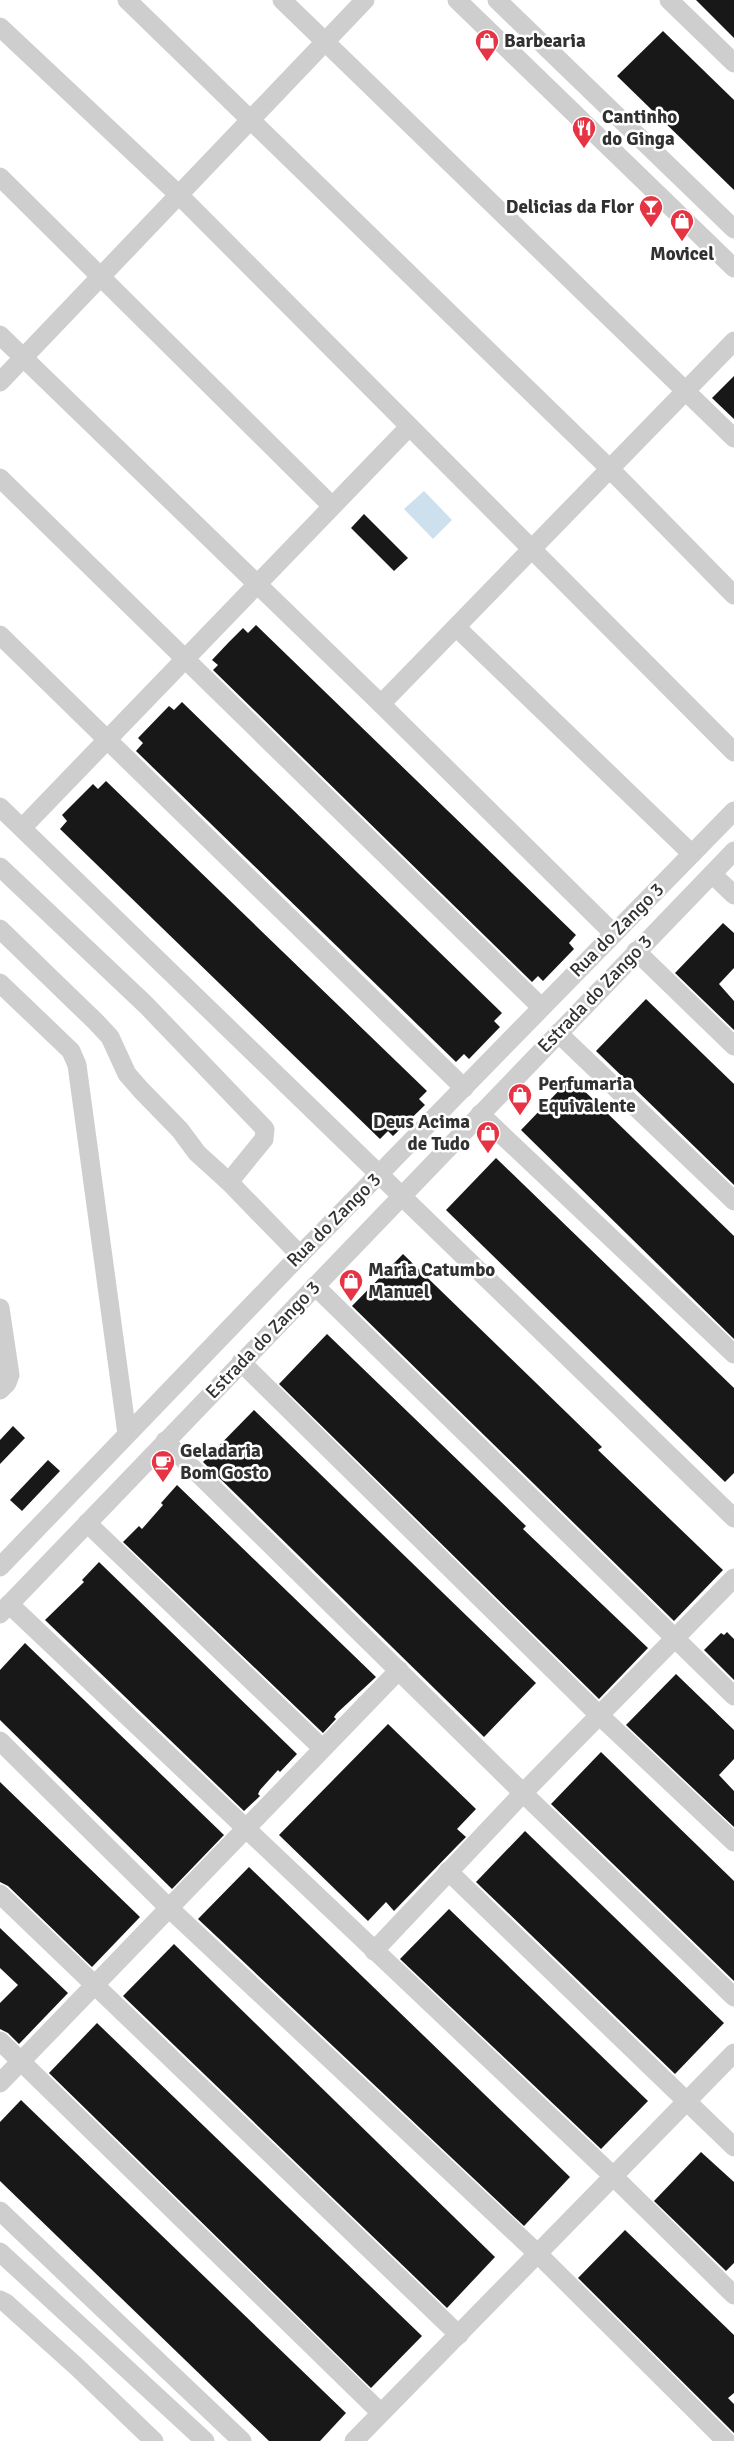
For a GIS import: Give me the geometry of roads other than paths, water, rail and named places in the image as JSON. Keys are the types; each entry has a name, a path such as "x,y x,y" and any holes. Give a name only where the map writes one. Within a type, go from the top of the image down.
{"street":[{"path":"127,0 252,119 610,469 734,595"},
{"path":"282,0 734,438"},
{"path":"0,382 365,0"},
{"path":"457,0 734,268"},
{"path":"497,0 734,229"},
{"path":"669,0 734,63"},
{"path":"0,27 179,195 734,752"},
{"path":"0,177 332,506"},
{"path":"0,335 381,704 613,933"},
{"path":"381,704 734,341"},
{"path":"22,828 409,427"},
{"path":"0,478 541,1007"},
{"path":"456,627 692,854"},
{"path":"0,635 464,1088"},
{"path":"0,807 734,1518"},
{"name":"Rua do Zango 3","path":"0,1567 541,1007 734,812"},
{"name":"Estrada do Zango 3","path":"5,1609 734,851"},
{"path":"0,867 146,1004 265,1129 264,1140 229,1182"},
{"path":"712,874 734,895"},
{"path":"0,929 96,1022 110,1038 127,1074 180,1130 197,1153 229,1182 300,1255"},
{"path":"636,951 734,1046"},
{"path":"0,983 71,1052 77,1065 127,1434"},
{"path":"558,1033 734,1201"},
{"path":"480,1114 734,1354"},
{"path":"315,1286 734,1696"},
{"path":"0,1308 10,1375 7,1383 0,1390"},
{"path":"241,1362 600,1716 734,1842"},
{"path":"165,1442 734,1997"},
{"path":"86,1523 322,1748"},
{"path":"374,1951 523,1793 734,1578"},
{"path":"5,1609 246,1828 613,2176 734,2296"},
{"path":"0,2083 95,1987 322,1748 399,1670"},
{"path":"0,1741 170,1909 537,2253 726,2441"},
{"path":"448,1871 734,2147"},
{"path":"0,1894 459,2335"},
{"path":"0,2041 381,2413"},
{"path":"354,2441 734,2053"},
{"path":"0,2212 242,2441"},
{"path":"0,2252 205,2441"},
{"path":"0,2300 6,2303 77,2367 154,2441"}],"water":[{"path":"424,491 452,520 433,539 404,509"}],"place":[{"name":"Barbearia","path":"487,62"},
{"name":"Cantinho do Ginga","path":"584,149"},
{"name":"Delicias da Flor","path":"651,228"},
{"name":"Movicel","path":"682,242"},
{"name":"Perfumaria Equivalente","path":"520,1116"},
{"name":"Deus Acima de Tudo","path":"488,1154"},
{"name":"Maria Catumbo Manuel","path":"351,1302"},
{"name":"Geladaria Bom Gosto","path":"163,1483"}]}
